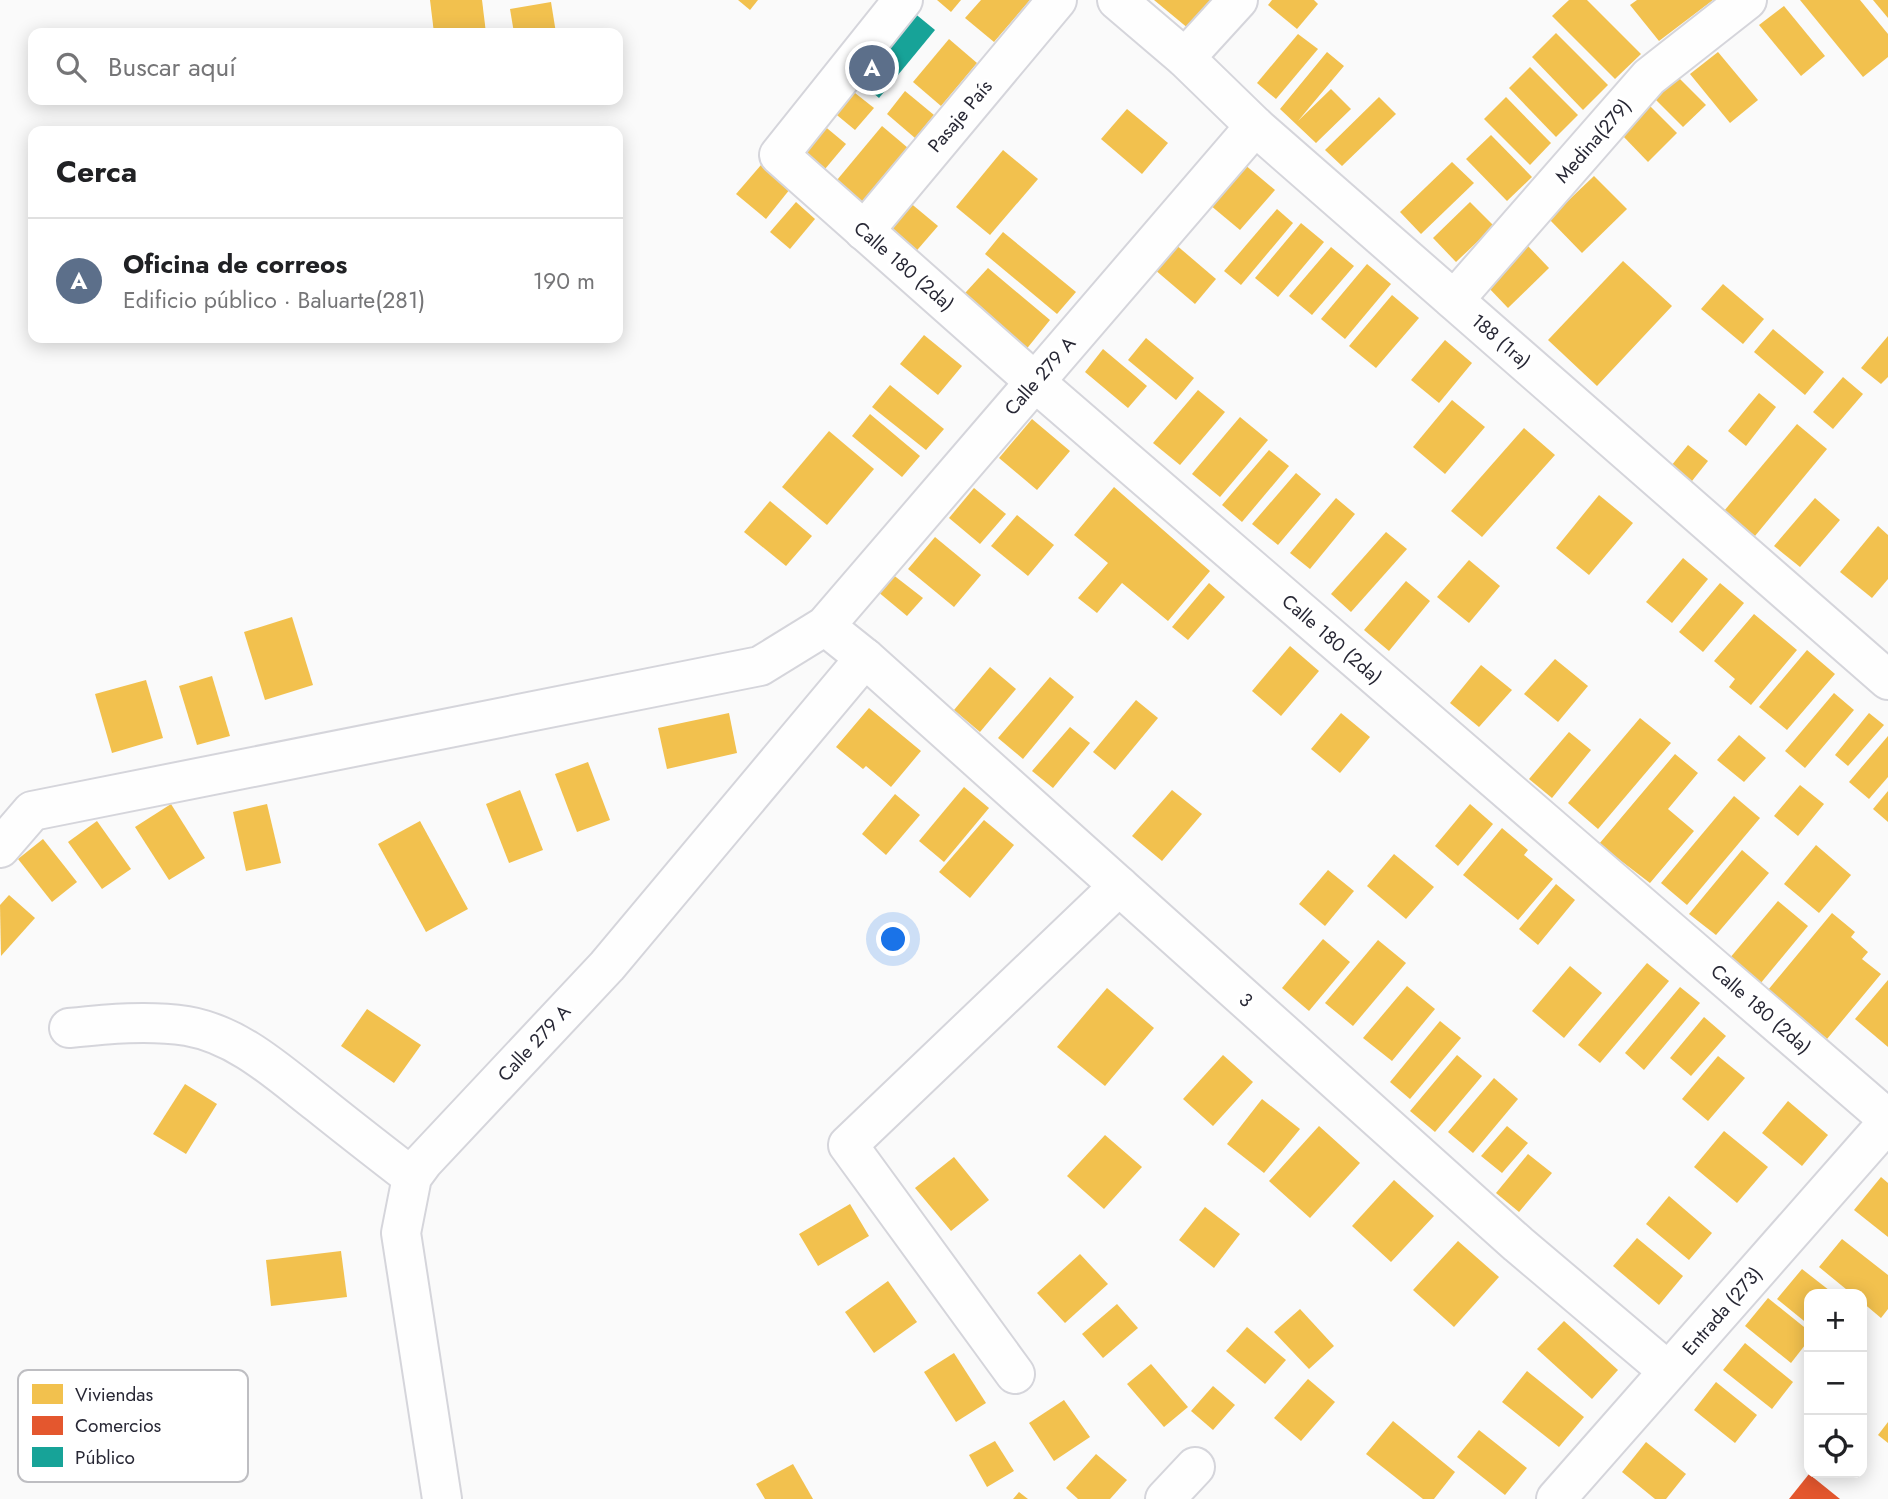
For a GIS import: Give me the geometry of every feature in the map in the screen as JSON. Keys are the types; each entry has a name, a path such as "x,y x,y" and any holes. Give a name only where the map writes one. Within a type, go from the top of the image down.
{"street":[{"name":"Calle 180 (2da)","path":"903,0 779,155 1034,381 1888,1120"},
{"name":"Pasaje País","path":"864,231 1057,0"},
{"name":"188 (1ra)","path":"1117,0 1185,58 1255,126 1888,680"},
{"path":"1185,58 1238,0"},
{"name":"Medina(279)","path":"1454,300 1649,77 1747,0"},
{"name":"Calle 279 A","path":"0,848 32,811 760,666 825,626 1255,126"},
{"name":"3","path":"825,626 1518,1244 1668,1371"},
{"name":"Calle 279 A","path":"442,1499 401,1233 412,1177 607,965 864,658"},
{"path":"1015,1374 848,1145 1119,886"},
{"path":"69,1028 114,1023 154,1023 189,1027 233,1042 264,1061 412,1177"},
{"name":"Entrada (273)","path":"1556,1499 1888,1120"},
{"path":"1165,1499 1195,1466"}],"building: Viviendas":[{"path":"430,0 482,0 485,28 433,28"},
{"path":"738,0 758,0 750,10"},
{"path":"937,0 961,0 951,12"},
{"path":"981,0 1030,0 994,42 965,18"},
{"path":"1154,0 1214,0 1189,29"},
{"path":"1272,0 1314,0 1318,4 1297,29 1268,5"},
{"path":"1569,0 1587,0 1641,54 1615,79 1552,16"},
{"path":"1637,0 1713,0 1659,41 1630,5"},
{"path":"1800,0 1860,0 1888,34 1888,57 1863,77"},
{"path":"1873,0 1888,0 1888,18"},
{"path":"551,2 555,28 513,28 510,9"},
{"path":"1784,6 1825,56 1801,76 1759,25"},
{"path":"1556,33 1608,85 1583,110 1532,57"},
{"path":"1298,34 1318,49 1276,99 1257,83"},
{"path":"949,39 977,63 941,106 913,82"},
{"path":"1327,52 1344,66 1298,121 1331,89 1351,109 1316,143 1280,109"},
{"path":"1718,52 1758,100 1730,123 1690,74"},
{"path":"1530,67 1578,115 1556,137 1509,88"},
{"path":"1677,76 1706,105 1683,127 1654,98"},
{"path":"850,89 874,108 855,130 832,111"},
{"path":"905,91 934,115 915,138 887,114"},
{"path":"1379,97 1396,114 1342,166 1325,150"},
{"path":"1506,97 1551,143 1530,165 1484,119"},
{"path":"1650,106 1677,133 1648,162 1621,134"},
{"path":"1127,109 1168,143 1142,174 1101,139"},
{"path":"822,124 846,144 820,175 796,155"},
{"path":"882,126 908,148 858,207 832,186"},
{"path":"1491,135 1532,177 1507,201 1466,159"},
{"path":"1003,150 1038,179 990,235 956,207"},
{"path":"1452,162 1474,183 1421,234 1400,212"},
{"path":"1244,164 1275,190 1240,230 1210,205"},
{"path":"761,165 790,189 766,219 736,194"},
{"path":"1594,176 1627,209 1582,253 1549,219"},
{"path":"908,201 938,226 912,256 883,231"},
{"path":"796,202 815,219 790,249 770,232"},
{"path":"1470,202 1494,226 1456,262 1433,238"},
{"path":"1277,209 1293,223 1241,285 1224,271"},
{"path":"1301,223 1324,242 1278,297 1255,278"},
{"path":"1003,232 1076,292 1057,314 985,254"},
{"path":"1175,244 1216,279 1195,304 1154,269"},
{"path":"1527,245 1549,268 1508,308 1486,285"},
{"path":"1331,247 1354,266 1312,315 1289,296"},
{"path":"1623,261 1672,306 1597,386 1548,340"},
{"path":"1367,264 1391,284 1345,339 1321,319"},
{"path":"988,268 1050,320 1020,357 955,304"},
{"path":"1723,284 1764,319 1743,344 1701,309"},
{"path":"1392,295 1419,318 1376,368 1349,346"},
{"path":"1773,329 1824,372 1805,395 1754,352"},
{"path":"924,335 962,366 938,395 900,364"},
{"path":"1888,336 1888,377 1881,384 1861,368"},
{"path":"1146,338 1194,378 1176,400 1128,360"},
{"path":"1445,340 1472,363 1439,403 1411,380"},
{"path":"1103,349 1147,386 1128,408 1085,372"},
{"path":"1843,377 1863,394 1833,429 1813,412"},
{"path":"890,385 944,429 926,450 872,407"},
{"path":"1198,390 1225,412 1180,465 1153,443"},
{"path":"1759,393 1776,407 1746,446 1728,431"},
{"path":"1452,400 1485,427 1445,474 1413,447"},
{"path":"870,414 920,456 902,477 852,436"},
{"path":"1240,417 1268,440 1220,497 1192,474"},
{"path":"1032,419 1070,451 1037,490 999,458"},
{"path":"1797,424 1827,449 1755,536 1724,511"},
{"path":"1524,428 1555,455 1482,537 1451,511"},
{"path":"829,431 874,469 827,525 782,487"},
{"path":"1688,445 1708,461 1684,491 1663,476"},
{"path":"1269,450 1289,466 1242,522 1222,505"},
{"path":"1296,473 1321,494 1278,545 1252,524"},
{"path":"1114,487 1210,571 1168,621 1122,583 1097,613 1078,598 1108,563 1074,535"},
{"path":"974,488 1006,514 980,544 949,518"},
{"path":"1599,495 1633,523 1589,575 1556,548"},
{"path":"1336,498 1355,514 1310,569 1290,553"},
{"path":"1815,498 1840,520 1800,567 1774,546"},
{"path":"770,501 812,536 786,566 744,532"},
{"path":"1017,515 1054,545 1028,576 991,546"},
{"path":"1878,526 1888,535 1888,579 1872,598 1840,572"},
{"path":"1386,532 1407,549 1351,612 1331,594"},
{"path":"935,537 981,575 954,607 908,569"},
{"path":"1683,558 1708,579 1672,623 1646,602"},
{"path":"1469,560 1500,586 1469,623 1437,597"},
{"path":"892,574 923,598 907,616 877,591"},
{"path":"1406,581 1430,601 1389,651 1364,630"},
{"path":"1209,583 1225,597 1188,640 1172,627"},
{"path":"1720,583 1744,603 1703,652 1679,632"},
{"path":"1754,614 1797,650 1751,705 1729,687 1735,679 1714,661"},
{"path":"292,617 313,685 265,700 244,632"},
{"path":"1290,646 1319,671 1281,716 1252,691"},
{"path":"1807,650 1835,674 1787,730 1759,707"},
{"path":"1555,659 1588,686 1558,722 1524,694"},
{"path":"1481,665 1512,690 1479,727 1450,703"},
{"path":"990,667 1016,689 980,732 954,710"},
{"path":"212,676 230,736 197,745 179,686"},
{"path":"1050,677 1074,697 1023,759 998,738"},
{"path":"146,680 163,738 112,753 95,694"},
{"path":"1834,693 1854,710 1805,768 1785,751"},
{"path":"1136,700 1158,718 1115,770 1093,752"},
{"path":"869,708 921,751 891,787 866,766 863,769 836,747"},
{"path":"729,713 737,753 667,769 658,728"},
{"path":"1341,713 1370,737 1340,773 1311,749"},
{"path":"1869,713 1884,725 1848,766 1835,755"},
{"path":"1640,718 1671,743 1598,829 1568,803"},
{"path":"1070,727 1090,743 1053,788 1032,771"},
{"path":"1569,732 1591,750 1552,798 1529,779"},
{"path":"1739,735 1766,758 1744,782 1717,760"},
{"path":"1888,736 1888,777 1869,799 1849,782"},
{"path":"1675,754 1698,773 1668,809 1694,831 1650,883 1599,844"},
{"path":"588,762 610,820 577,832 555,774"},
{"path":"1800,785 1824,804 1798,836 1774,816"},
{"path":"964,787 989,808 944,862 919,841"},
{"path":"520,790 543,850 509,863 486,804"},
{"path":"1172,790 1202,814 1162,861 1132,836"},
{"path":"1888,791 1888,822 1873,809"},
{"path":"895,794 920,815 886,855 862,834"},
{"path":"1734,796 1760,818 1687,905 1661,883"},
{"path":"171,804 205,858 169,880 135,827"},
{"path":"267,804 281,863 246,871 233,812"},
{"path":"1470,804 1493,824 1458,866 1435,846"},
{"path":"984,820 1014,845 970,898 939,872"},
{"path":"97,821 131,869 102,889 68,842"},
{"path":"420,821 468,909 426,932 378,844"},
{"path":"1502,828 1528,850 1524,855 1553,879 1518,920 1463,875"},
{"path":"43,839 77,882 52,902 18,859"},
{"path":"1816,845 1851,875 1819,913 1784,884"},
{"path":"1742,850 1769,873 1716,935 1689,914"},
{"path":"1394,854 1434,887 1406,919 1367,886"},
{"path":"1328,870 1354,891 1325,926 1299,904"},
{"path":"1556,884 1575,900 1538,945 1519,929"},
{"path":"9,895 35,918 1,956 0,905"},
{"path":"1778,901 1808,926 1760,984 1729,959"},
{"path":"1832,913 1855,932 1851,937 1868,952 1862,959 1881,974 1827,1039 1768,990"},
{"path":"1323,939 1350,962 1309,1011 1282,988"},
{"path":"1378,940 1406,963 1353,1026 1325,1003"},
{"path":"1647,963 1669,981 1600,1063 1578,1045"},
{"path":"1570,966 1602,993 1564,1038 1532,1011"},
{"path":"1888,980 1888,1047 1855,1019"},
{"path":"1407,986 1435,1009 1392,1061 1363,1038"},
{"path":"1680,987 1700,1003 1644,1070 1625,1053"},
{"path":"1107,988 1154,1028 1105,1086 1057,1047"},
{"path":"367,1009 421,1045 394,1083 341,1046"},
{"path":"1704,1017 1726,1036 1691,1076 1670,1058"},
{"path":"1440,1021 1461,1038 1410,1099 1390,1082"},
{"path":"1223,1055 1253,1082 1213,1126 1183,1099"},
{"path":"1457,1055 1482,1076 1435,1132 1410,1111"},
{"path":"1718,1056 1745,1078 1708,1121 1682,1099"},
{"path":"1494,1078 1518,1099 1473,1153 1448,1132"},
{"path":"185,1084 217,1104 186,1154 153,1134"},
{"path":"1262,1099 1300,1129 1264,1173 1227,1144"},
{"path":"1788,1101 1828,1135 1802,1166 1762,1133"},
{"path":"1319,1126 1360,1163 1310,1218 1269,1181"},
{"path":"1507,1126 1528,1143 1502,1173 1481,1156"},
{"path":"1724,1131 1768,1167 1737,1203 1694,1167"},
{"path":"1105,1135 1142,1167 1104,1209 1067,1176"},
{"path":"1528,1154 1552,1173 1519,1212 1496,1193"},
{"path":"954,1157 989,1200 951,1231 915,1188"},
{"path":"1881,1177 1888,1183 1888,1237 1854,1210"},
{"path":"1394,1180 1434,1216 1391,1262 1352,1226"},
{"path":"1669,1196 1712,1233 1689,1260 1646,1224"},
{"path":"850,1204 869,1236 818,1266 799,1234"},
{"path":"1205,1207 1240,1234 1214,1268 1179,1240"},
{"path":"1637,1238 1683,1276 1659,1305 1613,1266"},
{"path":"1842,1239 1888,1275 1888,1309 1881,1318 1867,1306 1867,1289 1846,1289 1819,1267"},
{"path":"1458,1241 1499,1277 1454,1327 1413,1290"},
{"path":"341,1251 347,1297 271,1306 266,1260"},
{"path":"1080,1254 1108,1284 1065,1323 1037,1293"},
{"path":"1802,1269 1828,1289 1804,1289 1804,1321 1777,1299"},
{"path":"888,1281 917,1322 874,1353 845,1312"},
{"path":"1768,1298 1804,1327 1804,1346 1791,1363 1745,1326"},
{"path":"1117,1304 1138,1328 1103,1358 1082,1334"},
{"path":"1300,1309 1334,1346 1309,1369 1274,1332"},
{"path":"1564,1321 1618,1370 1592,1399 1537,1349"},
{"path":"1247,1327 1286,1360 1265,1384 1226,1351"},
{"path":"1745,1343 1793,1382 1772,1409 1723,1370"},
{"path":"954,1353 986,1403 956,1422 924,1372"},
{"path":"1151,1364 1188,1407 1164,1427 1127,1384"},
{"path":"1527,1371 1584,1417 1559,1447 1502,1402"},
{"path":"1308,1379 1335,1402 1301,1441 1274,1418"},
{"path":"1716,1382 1757,1415 1735,1443 1694,1410"},
{"path":"1213,1386 1235,1405 1213,1430 1191,1411"},
{"path":"1064,1400 1090,1437 1054,1461 1029,1423"},
{"path":"1393,1421 1455,1472 1434,1499 1423,1499 1366,1454"},
{"path":"1888,1422 1888,1443 1878,1435"},
{"path":"1479,1430 1527,1468 1505,1495 1457,1457"},
{"path":"995,1441 1014,1471 987,1487 969,1455"},
{"path":"1646,1442 1686,1474 1666,1499 1655,1499 1622,1472"},
{"path":"1096,1454 1127,1480 1110,1499 1078,1499 1066,1488"},
{"path":"793,1464 813,1499 765,1499 756,1484"},
{"path":"1019,1492 1028,1499 1013,1499"}],"building: Comercios":[{"path":"1806,1478 1814,1478 1840,1499 1789,1499"}],"building: Público":[{"path":"907,7 935,30 879,98 851,74"}],"place":[{"name":"Oficina de correos","path":"872,68"}]}
